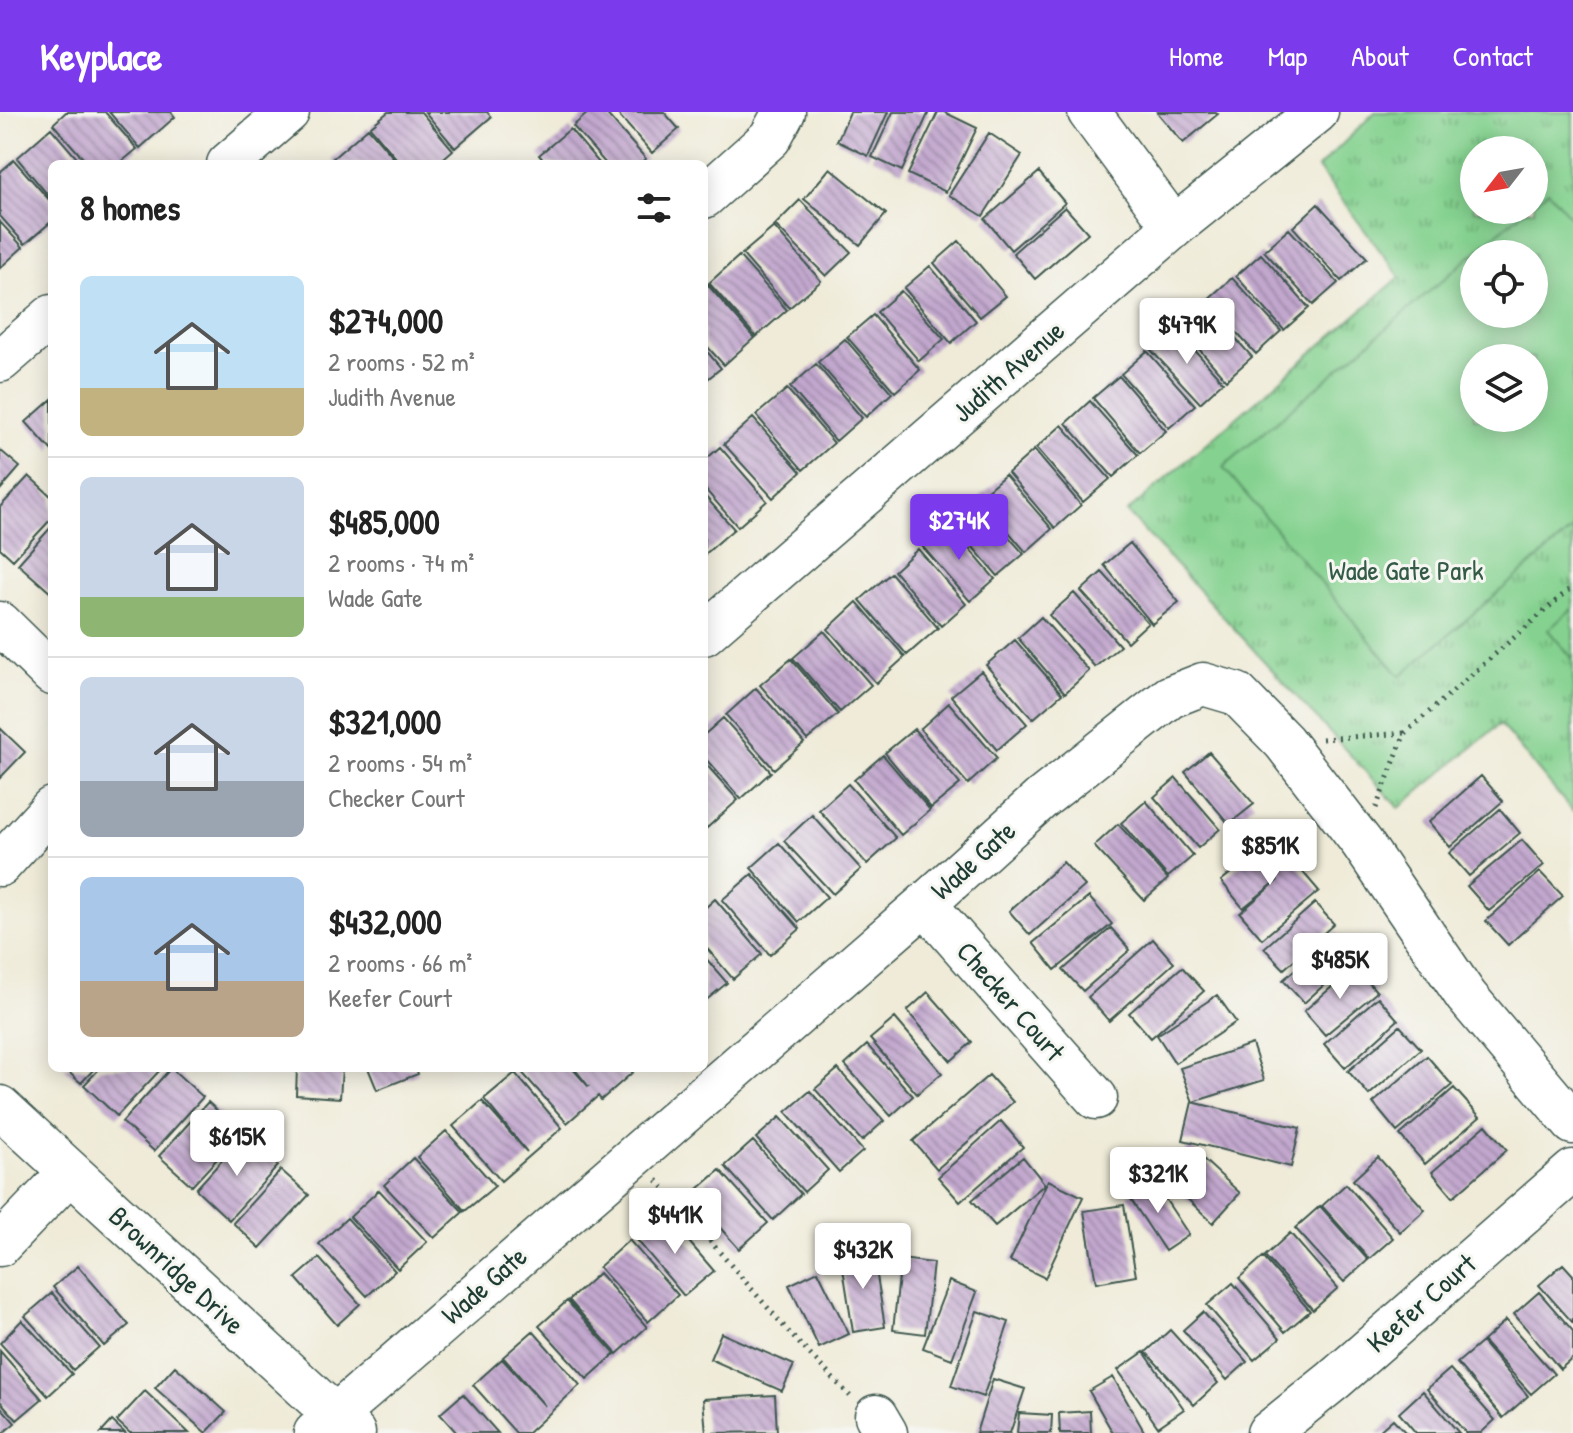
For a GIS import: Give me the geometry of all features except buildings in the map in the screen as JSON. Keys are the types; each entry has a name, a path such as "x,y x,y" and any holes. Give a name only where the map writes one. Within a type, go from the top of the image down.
{"street":[{"path":"233,160 288,112"},
{"path":"708,193 770,138 784,112"},
{"path":"1089,112 1174,227"},
{"name":"Judith Avenue","path":"708,631 1174,227 1317,112"},
{"path":"0,361 48,319"},
{"path":"0,623 48,670"},
{"name":"Wade Gate","path":"335,1427 635,1153 925,904 1041,799 1170,697 1203,684 1237,694 1284,742 1362,843 1466,996 1573,1123"},
{"path":"0,865 48,812"},
{"name":"Checker Court","path":"925,904 1096,1098"},
{"name":"Brownridge Drive","path":"0,1107 335,1427"},
{"name":"Keefer Court","path":"1268,1433 1334,1380 1573,1171"},
{"path":"0,1245 70,1172"}],"path":[{"path":"1362,843 1405,733 1573,586"},
{"path":"1284,742 1405,733"},
{"path":"635,1153 795,1339 841,1389 881,1424"}],"green space":[{"name":"Wade Gate Park","path":"1375,112 1573,112 1573,812 1500,724 1399,808 1127,512 1400,277 1318,168"},
{"path":"1548,191 1573,220 1573,529 1400,676 1223,467 1460,265 1460,328 1548,328 1548,240 1490,240 1509,224 1548,224"},
{"path":"1573,608 1573,659 1548,630"}]}
